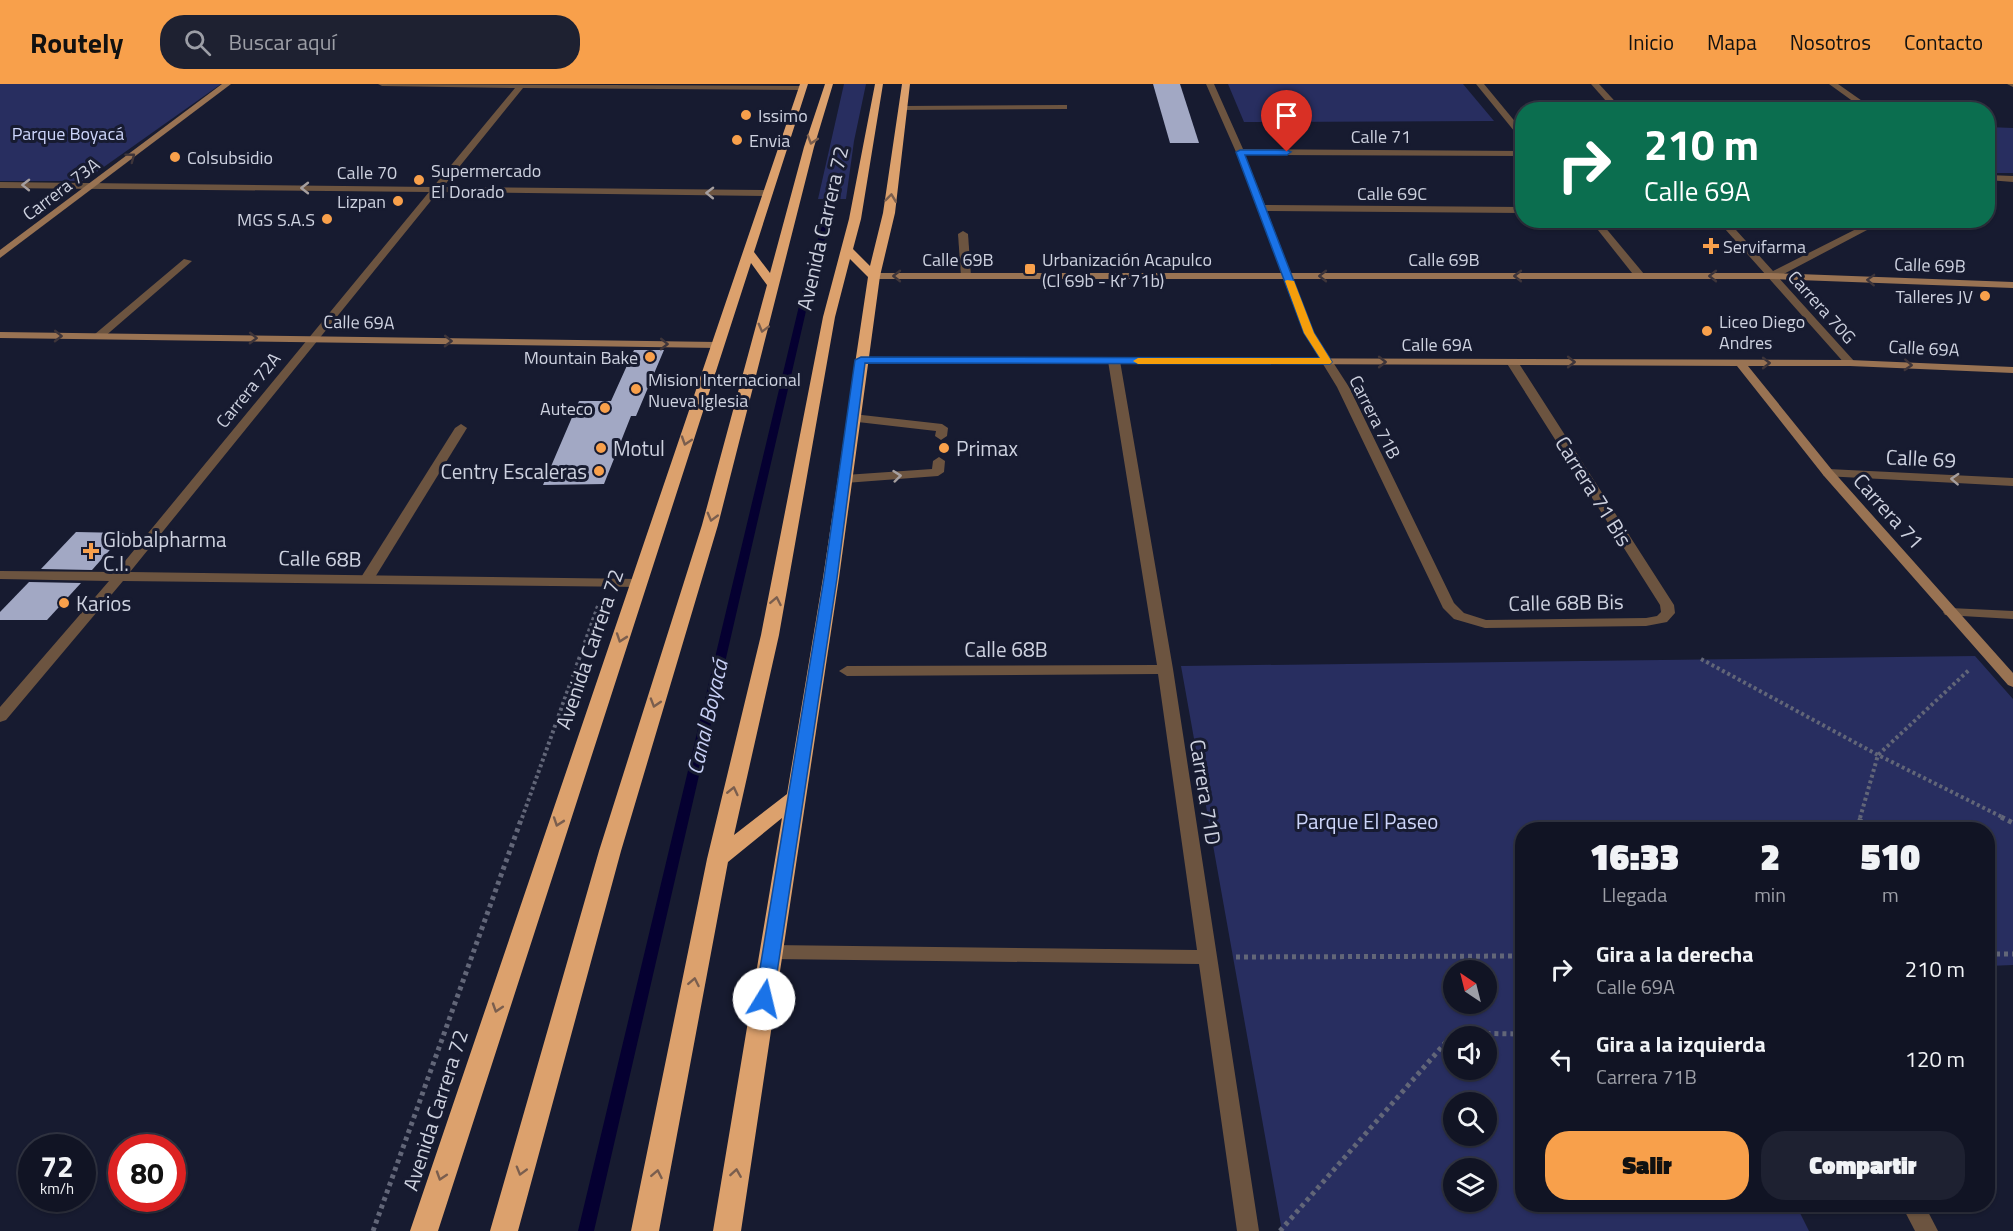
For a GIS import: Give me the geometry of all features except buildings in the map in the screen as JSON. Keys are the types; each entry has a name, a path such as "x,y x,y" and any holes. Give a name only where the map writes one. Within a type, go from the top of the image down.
{"highway":[{"name":"Avenida Carrera 72","path":"504,1231 610,851 710,525 809,147 829,84"},
{"path":"727,1231 796,797 874,276 889,213 906,84"},
{"name":"Avenida Carrera 72","path":"424,1231 803,86"},
{"name":"Avenida Carrera 72","path":"645,1231 718,859 770,635 829,317 859,197 882,87"},
{"path":"846,250 874,276"},
{"path":"748,251 774,287"},
{"path":"718,859 796,797"}],"street":[{"name":"Carrera 73A","path":"0,255 227,84"},
{"path":"382,84 803,86"},
{"name":"Carrera 71B","path":"1210,84 1240,152 1309,333 1343,387 1448,605 1459,616 1470,621"},
{"path":"1480,84 1515,126"},
{"path":"1595,84 1612,102"},
{"path":"1833,84 1859,102"},
{"name":"Carrera 72A","path":"3,711 120,576 521,85"},
{"path":"903,108 1064,107"},
{"name":"Calle 71","path":"1240,152 1515,153"},
{"path":"1995,178 2013,179"},
{"name":"Calle 70","path":"0,185 769,193"},
{"name":"Calle 69C","path":"1262,208 1515,210"},
{"path":"1601,228 1640,276"},
{"name":"Carrera 70G","path":"1728,228 1850,363"},
{"path":"1771,276 1866,228"},
{"path":"963,234 966,276"},
{"path":"99,336 187,261"},
{"name":"Calle 69B","path":"874,276 1771,276 2013,285"},
{"name":"Calle 69A","path":"0,335 717,345"},
{"name":"Calle 69A","path":"861,360 1850,363 2013,370"},
{"name":"Carrera 71D","path":"1114,361 1165,669 1248,1231"},
{"name":"Carrera 71 Bis","path":"1512,362 1667,606 1668,613 1662,619"},
{"name":"Carrera 71","path":"1740,363 1828,473 2013,682"},
{"path":"853,418 942,428 941,436"},
{"path":"367,579 461,428"},
{"path":"844,479 938,472 939,461"},
{"name":"Calle 69","path":"1828,473 2013,482"},
{"name":"Calle 68B","path":"0,575 640,583"},
{"path":"1950,612 2013,615"},
{"name":"Calle 68B Bis","path":"1470,621 1485,624 1646,622 1662,619"},
{"name":"Calle 68B","path":"847,671 1165,669"},
{"path":"771,952 1209,957"},
{"path":"1916,1212 1927,1231"}],"path":[{"path":"373,1231 607,582"},
{"path":"1859,822 1878,755 1987,653"},
{"path":"1701,659 1878,755 2013,823"},
{"path":"1995,954 2013,954"},
{"path":"1209,957 1515,956"},
{"path":"1280,1231 1454,1034 1515,1034"}],"green space":[{"name":"Parque Boyacá","path":"0,84 221,84 84,181 0,181"},
{"path":"844,84 866,84 854,141 846,199 818,199"},
{"path":"1228,84 1463,84 1494,121 1244,122"},
{"path":"1995,127 2013,128 2013,173 1995,173"},
{"name":"Parque El Paseo","path":"1975,656 2013,699 2013,965 1995,966 1995,822 1515,822 1515,1212 1800,1212 1809,1231 1282,1231 1181,666"}],"waterway":[{"name":"Canal Boyacá","path":"586,1231 808,285 832,203"}],"slow traffic":[{"path":"1138,361 1326,362 1309,333 1290,281"}],"place":[{"name":"Issimo","path":"746,115"},
{"name":"Envia","path":"737,140"},
{"name":"Colsubsidio","path":"175,157"},
{"name":"Supermercado El Dorado","path":"419,180"},
{"name":"Lizpan","path":"398,201"},
{"name":"MGS S.A.S","path":"327,219"},
{"name":"Servifarma","path":"1711,246"},
{"name":"Urbanización Acapulco (Cl 69b - Kr 71b)","path":"1030,269"},
{"name":"Talleres JV","path":"1985,296"},
{"name":"Liceo Diego Andres","path":"1707,331"},
{"name":"Mountain Bake","path":"650,357"},
{"name":"Mision Internacional Nueva Iglesia","path":"636,389"},
{"name":"Auteco","path":"605,408"},
{"name":"Motul","path":"601,448"},
{"name":"Primax","path":"944,448"},
{"name":"Centry Escaleras","path":"599,471"},
{"name":"Globalpharma C.I.","path":"91,551"},
{"name":"Karios","path":"64,603"}],"route":[{"path":"764,999 831,578 861,360 1326,362 1309,333 1240,152 1287,152"}]}
